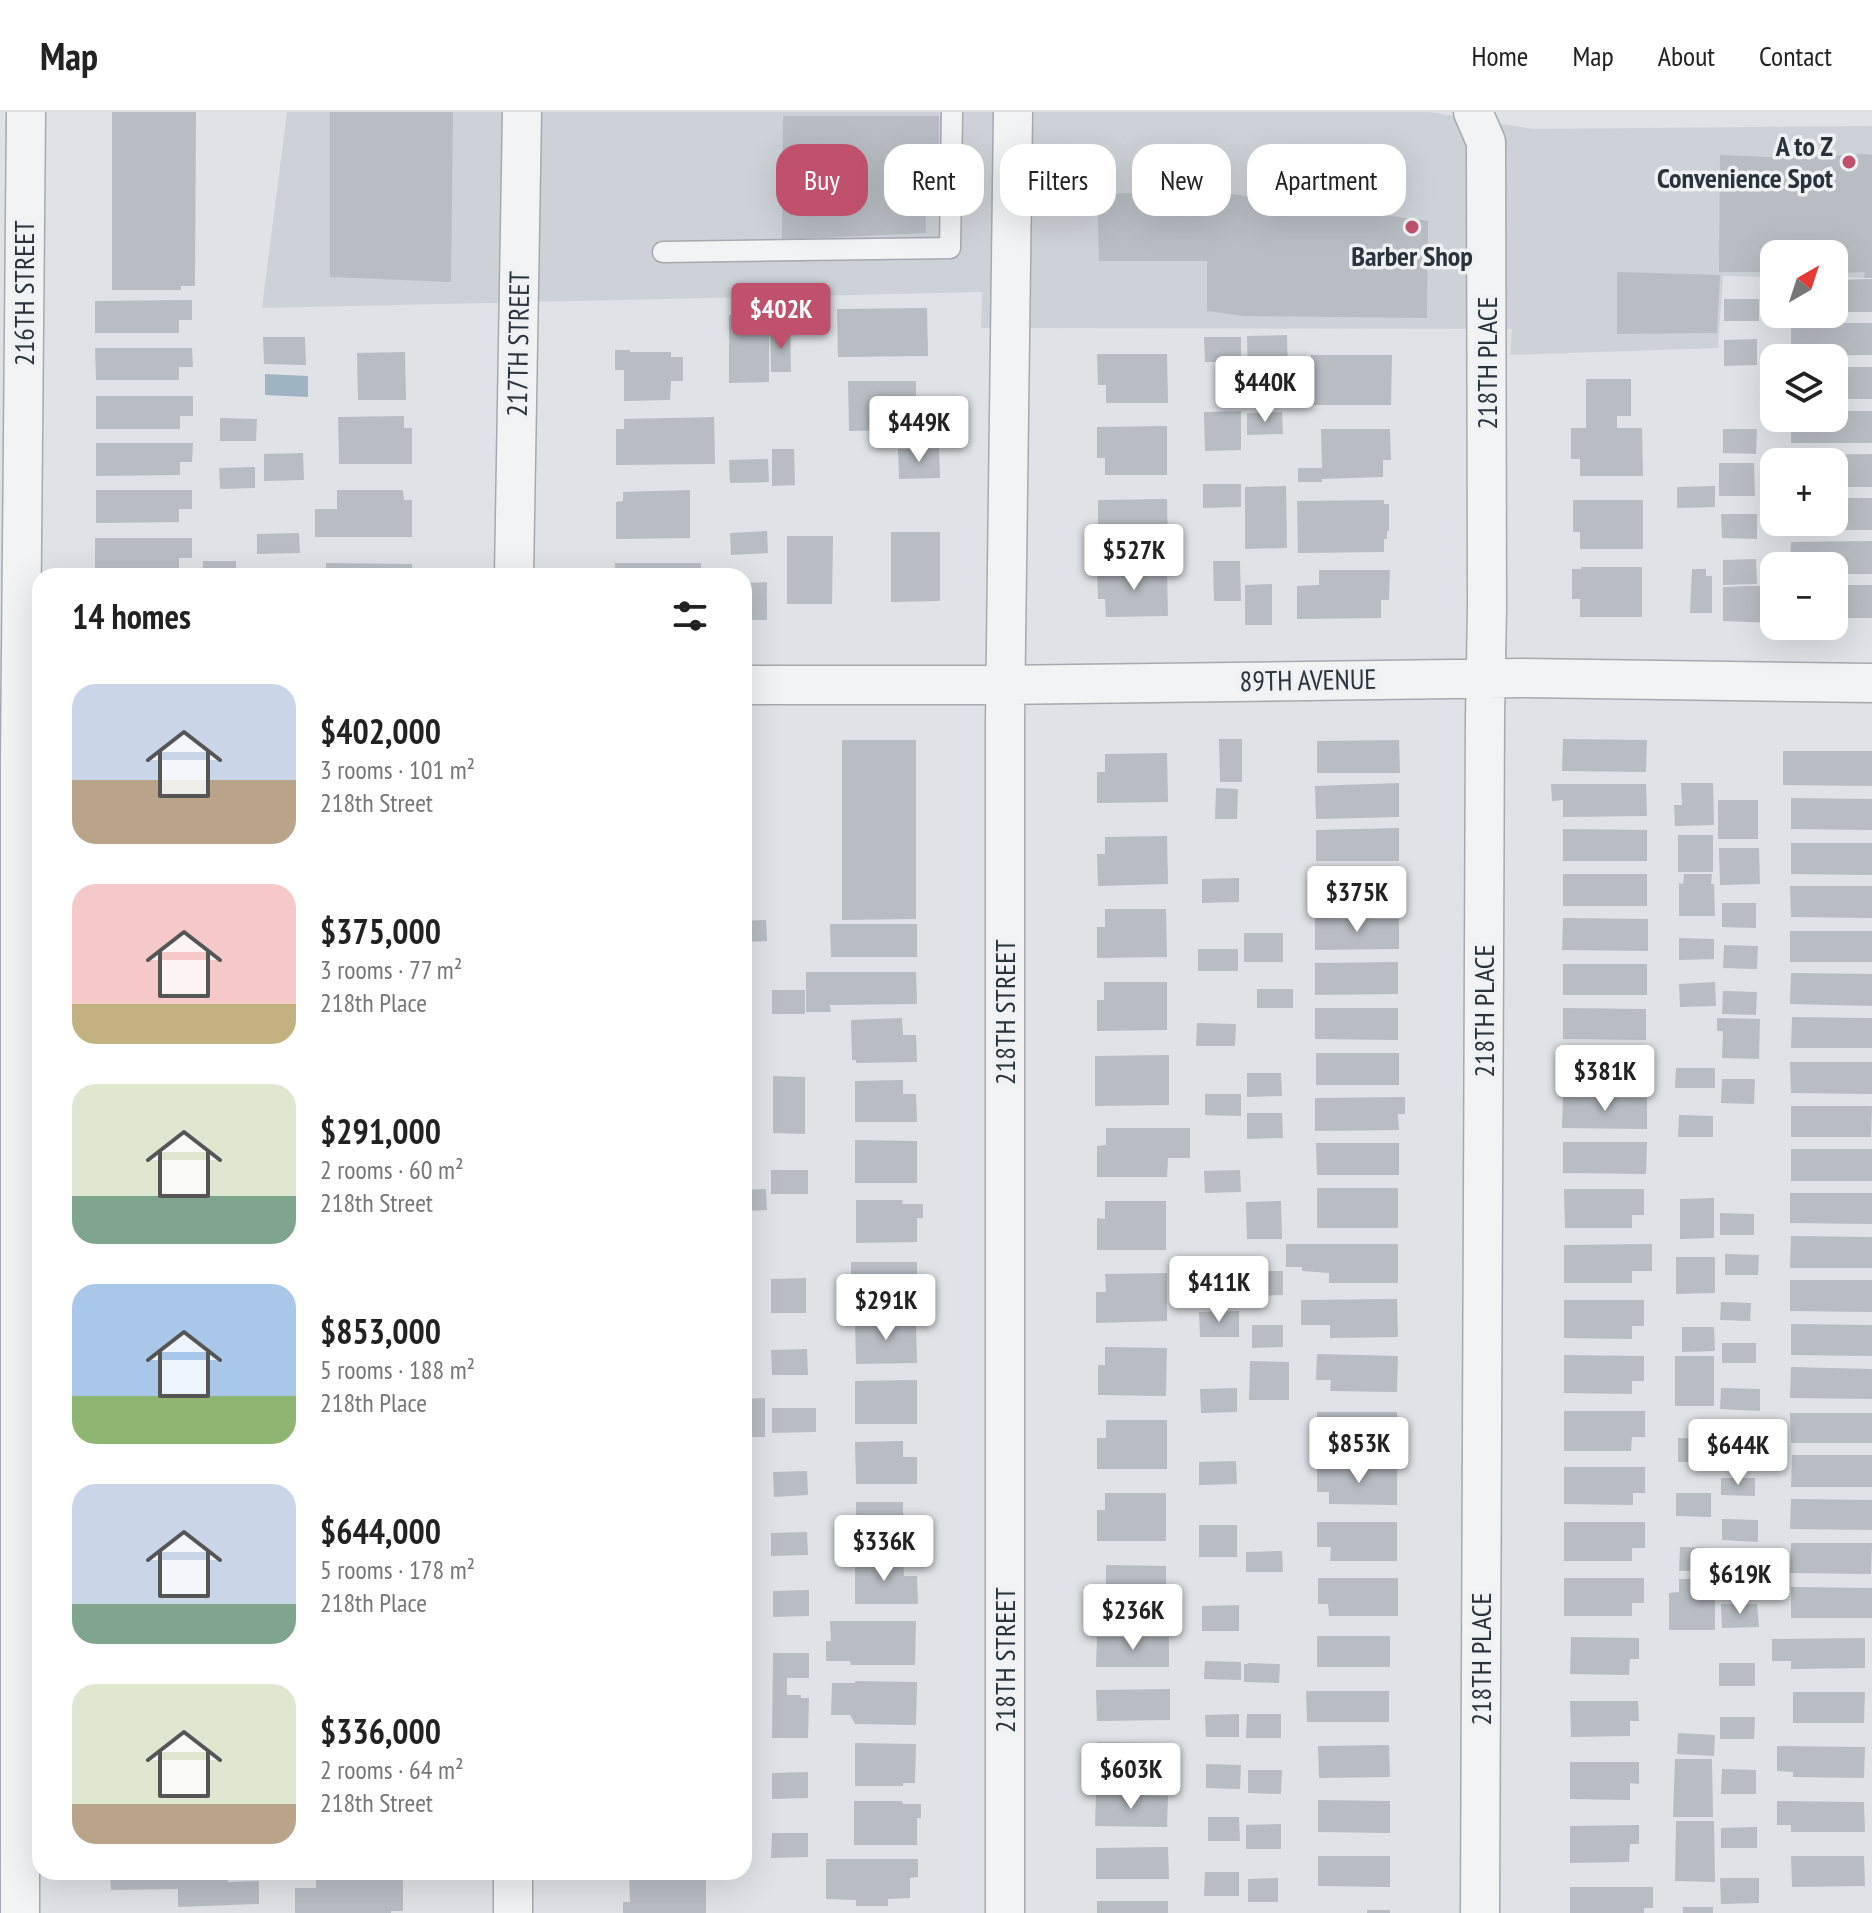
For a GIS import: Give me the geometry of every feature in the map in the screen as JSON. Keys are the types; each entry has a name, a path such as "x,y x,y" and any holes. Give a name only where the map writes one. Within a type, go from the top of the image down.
{"street":[{"name":"216TH STREET","path":"20,1913 20,724 26,112"},
{"name":"217TH STREET","path":"514,568 522,112"},
{"name":"218TH STREET","path":"1005,1913 1006,685 1013,112"},
{"name":"218TH PLACE","path":"1473,112 1486,142 1487,607 1480,1913"},
{"name":"89TH AVENUE","path":"752,685 1006,685 1485,678 1872,683"},
{"path":"513,1880 513,1913"}],"lane":[{"path":"663,252 950,248 952,112"}],"shaded area":[{"path":"287,112 1429,112 1533,129 1872,126 1872,278 1848,277 1848,240 1760,240 1760,277 1723,276 1718,348 1510,355 1512,329 981,328 982,292 262,308"}],"water":[{"path":"265,374 308,376 308,397 265,395"}],"building":[{"path":"112,112 196,112 195,286 181,286 181,290 112,290"},
{"path":"330,112 453,112 451,282 330,277"},
{"path":"783,116 939,116 939,144 884,144 884,216 926,216 926,233 782,240 782,216 868,216 868,144 783,144"},
{"path":"1720,155 1793,158 1872,155 1872,278 1864,278 1865,272 1848,273 1848,240 1760,240 1760,272 1719,272"},
{"path":"1116,193 1132,193 1132,216 1231,216 1231,194 1247,196 1247,216 1392,216 1428,221 1427,318 1244,316 1207,311 1207,261 1099,261 1098,216 1116,216"},
{"path":"1617,272 1720,275 1717,333 1617,334"},
{"path":"1872,279 1872,312 1848,312 1848,280"},
{"path":"1724,299 1759,299 1759,321 1724,321"},
{"path":"192,300 192,320 179,320 179,333 95,333 95,301"},
{"path":"927,308 928,356 838,357 837,309"},
{"path":"729,315 757,315 757,335 769,335 769,382 729,383"},
{"path":"1848,323 1872,323 1872,355 1848,355 1848,344 1791,344 1791,328 1848,328"},
{"path":"790,329 791,372 771,372 770,330"},
{"path":"1287,335 1285,404 1249,405 1247,336"},
{"path":"263,337 305,337 306,365 264,364"},
{"path":"1204,337 1241,337 1241,362 1205,362"},
{"path":"1757,339 1757,365 1724,366 1724,340"},
{"path":"95,348 192,348 193,367 179,367 179,380 96,380"},
{"path":"615,350 671,352 671,357 683,357 683,381 671,381 670,400 624,401 624,370 615,370"},
{"path":"405,352 406,400 358,400 357,353"},
{"path":"1097,354 1167,354 1168,403 1106,403 1106,385 1098,385"},
{"path":"1311,355 1392,355 1391,405 1311,405 1311,402 1301,401 1301,359 1311,359"},
{"path":"1848,367 1872,367 1872,399 1848,399"},
{"path":"1586,379 1631,379 1631,416 1617,416 1617,428 1642,428 1643,476 1580,476 1580,459 1571,459 1571,428 1586,428"},
{"path":"848,381 916,381 916,412 910,412 910,430 849,431"},
{"path":"96,396 193,396 193,416 180,416 180,429 96,429"},
{"path":"1241,411 1241,450 1205,451 1204,412"},
{"path":"1848,411 1872,411 1872,443 1791,443 1791,432 1848,432"},
{"path":"1282,412 1283,434 1247,435 1247,413"},
{"path":"404,416 404,428 412,428 412,464 339,464 338,417"},
{"path":"714,417 715,464 616,465 616,429 624,429 624,419"},
{"path":"220,418 257,419 256,441 220,441"},
{"path":"1167,426 1167,475 1105,475 1105,458 1097,458 1097,427"},
{"path":"1321,429 1390,429 1391,460 1383,460 1383,477 1298,482 1298,468 1322,468"},
{"path":"1723,429 1757,429 1756,454 1723,453"},
{"path":"96,443 193,443 192,462 180,462 180,475 96,476"},
{"path":"939,448 940,478 899,479 898,449"},
{"path":"772,449 794,449 795,485 772,486"},
{"path":"303,453 304,480 264,481 264,454"},
{"path":"1848,454 1872,454 1872,487 1848,487"},
{"path":"768,459 769,482 730,483 729,460"},
{"path":"1719,463 1754,463 1755,496 1719,496"},
{"path":"255,467 255,488 220,489 219,468"},
{"path":"1203,484 1241,484 1241,507 1203,508"},
{"path":"1286,486 1287,548 1245,549 1245,487"},
{"path":"1715,486 1715,507 1677,508 1677,487"},
{"path":"96,490 192,490 192,509 179,509 179,522 96,523"},
{"path":"337,490 403,490 404,500 412,500 412,537 315,537 315,509 337,509"},
{"path":"690,490 690,538 616,539 616,502 623,501 623,492"},
{"path":"1848,498 1872,498 1872,530 1848,530"},
{"path":"1167,499 1168,548 1106,549 1106,531 1098,531 1098,500"},
{"path":"1384,500 1384,504 1389,504 1389,531 1387,539 1384,539 1384,552 1298,553 1297,501"},
{"path":"1573,500 1643,500 1643,549 1580,549 1580,532 1573,532"},
{"path":"1721,514 1757,514 1757,539 1722,538"},
{"path":"767,531 768,553 731,555 730,533"},
{"path":"891,532 940,532 940,601 891,602"},
{"path":"299,533 300,553 257,554 257,534"},
{"path":"787,536 833,536 832,604 787,604"},
{"path":"95,538 192,538 192,558 179,558 179,568 95,568"},
{"path":"1872,541 1872,574 1848,574 1848,552 1791,552 1791,542"},
{"path":"1756,559 1757,584 1723,585 1723,560"},
{"path":"203,561 236,561 236,568 203,568"},
{"path":"1213,561 1240,561 1241,601 1214,601"},
{"path":"326,563 412,564 412,568 326,568"},
{"path":"615,563 701,563 701,568 615,568"},
{"path":"1642,567 1642,617 1580,617 1580,599 1572,599 1572,569"},
{"path":"1097,568 1167,568 1168,616 1106,617 1105,599 1098,599"},
{"path":"1692,569 1706,569 1706,576 1712,576 1712,613 1690,613"},
{"path":"1319,570 1390,570 1389,600 1381,600 1381,618 1297,619 1297,586 1319,585"},
{"path":"767,582 767,620 752,620 752,583"},
{"path":"1272,584 1272,625 1245,625 1245,585"},
{"path":"1848,585 1872,585 1872,618 1848,618"},
{"path":"1760,586 1760,622 1723,621 1723,587"},
{"path":"1219,739 1242,739 1242,782 1220,782"},
{"path":"1563,739 1647,740 1646,772 1562,771"},
{"path":"842,740 916,740 916,919 842,920"},
{"path":"1399,740 1400,773 1317,773 1317,741"},
{"path":"1783,751 1872,751 1872,786 1783,785"},
{"path":"1167,753 1168,802 1097,803 1097,772 1105,772 1105,754"},
{"path":"1399,783 1399,817 1316,819 1315,786"},
{"path":"1681,783 1713,783 1714,825 1675,826 1674,805 1682,805"},
{"path":"1551,784 1646,784 1647,816 1563,817 1563,800 1552,801"},
{"path":"1216,788 1238,789 1237,819 1215,819"},
{"path":"1791,798 1872,799 1872,830 1791,829"},
{"path":"1718,800 1758,800 1758,839 1718,839"},
{"path":"1399,828 1399,861 1316,861 1316,830"},
{"path":"1563,829 1647,830 1647,861 1563,861"},
{"path":"1678,835 1713,835 1713,872 1678,872"},
{"path":"1167,836 1168,884 1098,886 1097,854 1105,854 1105,837"},
{"path":"1791,843 1872,843 1872,875 1791,874"},
{"path":"1719,848 1759,848 1760,884 1720,885"},
{"path":"1399,873 1399,906 1317,906 1316,875"},
{"path":"1563,874 1647,874 1647,906 1563,906"},
{"path":"1684,874 1712,874 1715,916 1679,916 1679,883 1683,884"},
{"path":"1239,878 1239,902 1202,903 1202,879"},
{"path":"1790,886 1872,886 1872,918 1791,917"},
{"path":"1722,903 1756,903 1756,928 1722,927"},
{"path":"1105,909 1166,909 1167,957 1097,958 1097,927 1105,927"},
{"path":"1315,918 1399,919 1399,949 1315,950"},
{"path":"1563,918 1648,919 1648,951 1562,950"},
{"path":"766,920 767,941 752,942 752,921"},
{"path":"830,924 917,924 917,957 831,957"},
{"path":"1790,931 1872,931 1872,962 1790,962"},
{"path":"1244,933 1283,933 1283,962 1244,962"},
{"path":"1679,938 1714,939 1714,959 1679,960"},
{"path":"1724,945 1758,946 1757,969 1723,968"},
{"path":"1198,949 1238,949 1238,971 1198,971"},
{"path":"1398,962 1398,994 1315,995 1315,963"},
{"path":"1563,964 1647,964 1647,995 1563,995"},
{"path":"806,972 916,972 917,1004 830,1005 831,1012 806,1012"},
{"path":"1791,973 1872,974 1872,1006 1790,1004"},
{"path":"1104,982 1167,982 1167,1030 1097,1031 1097,1000 1104,1000"},
{"path":"1715,982 1716,1006 1680,1007 1679,984"},
{"path":"1257,989 1293,989 1293,1008 1257,1008"},
{"path":"772,990 805,990 805,1014 772,1014"},
{"path":"1723,991 1757,992 1756,1015 1722,1014"},
{"path":"1315,1008 1398,1008 1398,1040 1315,1039"},
{"path":"1563,1008 1646,1009 1646,1040 1563,1039"},
{"path":"1792,1017 1872,1018 1872,1048 1791,1048"},
{"path":"902,1018 903,1035 916,1035 917,1062 856,1063 852,1060 851,1020"},
{"path":"1717,1018 1760,1019 1759,1059 1722,1058 1723,1031 1717,1031"},
{"path":"1197,1023 1236,1024 1235,1046 1196,1046"},
{"path":"1316,1053 1399,1053 1399,1085 1316,1085"},
{"path":"1563,1053 1647,1054 1647,1086 1562,1084"},
{"path":"1169,1055 1169,1105 1095,1106 1095,1056"},
{"path":"1790,1062 1872,1062 1872,1094 1791,1093"},
{"path":"1676,1068 1715,1068 1715,1088 1675,1088"},
{"path":"1247,1073 1281,1073 1282,1096 1247,1097"},
{"path":"773,1076 805,1077 805,1134 773,1133"},
{"path":"1722,1079 1755,1079 1754,1104 1721,1103"},
{"path":"903,1080 903,1094 916,1094 917,1122 855,1122 855,1081"},
{"path":"1205,1094 1241,1094 1241,1116 1205,1115"},
{"path":"1405,1097 1405,1114 1398,1114 1399,1130 1315,1131 1315,1098"},
{"path":"1563,1097 1647,1098 1647,1129 1562,1128"},
{"path":"1791,1106 1872,1106 1871,1137 1791,1137"},
{"path":"1247,1113 1282,1113 1283,1138 1247,1139"},
{"path":"1679,1115 1713,1116 1713,1137 1678,1137"},
{"path":"1106,1128 1190,1128 1190,1158 1168,1158 1167,1177 1097,1177 1097,1146 1106,1145"},
{"path":"855,1140 917,1141 917,1183 855,1183"},
{"path":"1563,1142 1647,1142 1646,1174 1563,1173"},
{"path":"1316,1143 1399,1143 1399,1175 1317,1175"},
{"path":"1791,1149 1872,1149 1872,1181 1791,1181"},
{"path":"771,1170 808,1170 808,1194 771,1194"},
{"path":"1240,1170 1241,1192 1205,1193 1204,1171"},
{"path":"1317,1188 1398,1188 1398,1228 1317,1228"},
{"path":"766,1189 767,1210 752,1211 752,1190"},
{"path":"1564,1189 1644,1189 1644,1215 1632,1215 1632,1228 1565,1228"},
{"path":"1790,1193 1872,1193 1872,1224 1790,1223"},
{"path":"1714,1198 1714,1238 1680,1239 1680,1199"},
{"path":"856,1200 903,1200 902,1204 923,1204 923,1218 917,1218 917,1242 856,1243"},
{"path":"1105,1201 1166,1201 1166,1250 1097,1250 1097,1218 1105,1219"},
{"path":"1281,1201 1282,1239 1247,1239 1246,1202"},
{"path":"1720,1213 1754,1214 1754,1235 1720,1235"},
{"path":"1791,1236 1872,1237 1872,1268 1790,1268"},
{"path":"1286,1244 1398,1244 1398,1283 1329,1283 1329,1273 1286,1267"},
{"path":"1652,1244 1652,1271 1632,1271 1632,1283 1564,1283 1564,1245"},
{"path":"1725,1254 1759,1255 1758,1275 1725,1275"},
{"path":"1676,1257 1715,1257 1715,1293 1676,1294"},
{"path":"851,1262 917,1262 917,1303 851,1303"},
{"path":"1249,1271 1283,1271 1283,1295 1249,1296"},
{"path":"1167,1273 1167,1321 1096,1323 1096,1292 1106,1292 1105,1274"},
{"path":"806,1278 806,1313 771,1313 771,1279"},
{"path":"1790,1280 1872,1280 1872,1312 1790,1311"},
{"path":"1397,1299 1398,1337 1330,1338 1330,1325 1301,1325 1301,1300"},
{"path":"1564,1300 1644,1300 1644,1326 1632,1326 1632,1339 1564,1338"},
{"path":"1721,1302 1751,1303 1750,1321 1720,1320"},
{"path":"1239,1311 1239,1337 1200,1337 1199,1312"},
{"path":"855,1321 916,1321 917,1363 856,1364"},
{"path":"1791,1324 1872,1325 1872,1356 1791,1355"},
{"path":"1252,1325 1283,1325 1283,1347 1252,1348"},
{"path":"1682,1327 1714,1327 1715,1351 1682,1352"},
{"path":"1722,1343 1756,1343 1756,1363 1722,1363"},
{"path":"1105,1347 1167,1348 1166,1396 1098,1395 1098,1365 1105,1365"},
{"path":"807,1349 808,1375 772,1375 771,1350"},
{"path":"1317,1354 1398,1356 1397,1392 1330,1391 1331,1380 1316,1380"},
{"path":"1564,1355 1644,1356 1644,1381 1632,1381 1632,1394 1564,1393"},
{"path":"1675,1356 1714,1356 1714,1406 1675,1406"},
{"path":"1250,1361 1289,1362 1289,1400 1249,1400"},
{"path":"1791,1367 1872,1369 1872,1399 1790,1398"},
{"path":"917,1380 917,1424 855,1424 855,1381"},
{"path":"1237,1388 1237,1412 1201,1413 1200,1389"},
{"path":"1721,1388 1760,1389 1760,1411 1720,1409"},
{"path":"765,1398 765,1437 752,1437 752,1399"},
{"path":"772,1408 816,1408 816,1432 772,1433"},
{"path":"1564,1411 1645,1411 1645,1437 1632,1437 1631,1451 1564,1451"},
{"path":"1317,1412 1397,1412 1397,1450 1329,1450 1329,1438 1317,1437"},
{"path":"1790,1413 1872,1413 1872,1443 1791,1443"},
{"path":"1106,1420 1167,1420 1167,1469 1097,1469 1097,1438 1106,1438"},
{"path":"1724,1435 1756,1435 1757,1454 1724,1455"},
{"path":"1678,1438 1715,1439 1715,1463 1678,1462"},
{"path":"903,1441 903,1457 917,1457 917,1484 856,1484 855,1442"},
{"path":"1792,1455 1872,1455 1872,1487 1791,1487"},
{"path":"1236,1461 1237,1484 1199,1485 1199,1462"},
{"path":"1317,1466 1397,1466 1397,1505 1329,1504 1329,1492 1317,1492"},
{"path":"1564,1467 1645,1467 1645,1493 1633,1493 1633,1505 1564,1504"},
{"path":"807,1471 808,1495 774,1497 773,1472"},
{"path":"1721,1478 1755,1478 1755,1496 1721,1495"},
{"path":"1105,1493 1166,1493 1166,1541 1097,1541 1097,1510 1105,1510"},
{"path":"1676,1493 1711,1493 1711,1517 1676,1516"},
{"path":"1791,1499 1872,1500 1872,1530 1790,1529"},
{"path":"856,1502 903,1502 903,1515 917,1515 917,1545 856,1545"},
{"path":"1722,1519 1758,1520 1758,1542 1722,1540"},
{"path":"1317,1522 1397,1522 1397,1561 1330,1561 1331,1547 1317,1547"},
{"path":"1564,1522 1645,1522 1645,1548 1632,1548 1632,1561 1564,1561"},
{"path":"1199,1525 1237,1525 1237,1557 1199,1557"},
{"path":"807,1532 808,1555 771,1556 771,1533"},
{"path":"1791,1543 1872,1543 1871,1574 1790,1573"},
{"path":"1680,1547 1714,1548 1714,1570 1679,1571"},
{"path":"1282,1551 1283,1572 1246,1572 1246,1552"},
{"path":"903,1560 904,1576 917,1576 918,1604 855,1604 855,1561"},
{"path":"1106,1565 1166,1566 1166,1614 1097,1614 1097,1584 1106,1584"},
{"path":"1318,1578 1398,1578 1398,1616 1329,1616 1328,1604 1318,1604"},
{"path":"1564,1578 1644,1578 1644,1603 1632,1603 1632,1616 1564,1616"},
{"path":"1679,1579 1713,1579 1715,1630 1669,1630 1669,1593 1679,1592"},
{"path":"1791,1587 1872,1588 1872,1618 1791,1618"},
{"path":"809,1590 809,1616 773,1617 773,1591"},
{"path":"1721,1604 1757,1604 1759,1627 1722,1628"},
{"path":"1239,1605 1239,1631 1202,1631 1202,1606"},
{"path":"830,1621 916,1621 915,1665 851,1665 850,1661 826,1661 826,1641 831,1641"},
{"path":"1317,1636 1390,1636 1390,1667 1317,1667"},
{"path":"1097,1637 1169,1637 1169,1667 1096,1667"},
{"path":"1571,1637 1639,1638 1639,1659 1630,1659 1629,1675 1570,1674"},
{"path":"1865,1638 1865,1668 1791,1669 1791,1661 1772,1661 1772,1639"},
{"path":"773,1653 809,1653 809,1678 787,1678 787,1695 809,1698 808,1738 772,1738"},
{"path":"1205,1661 1241,1662 1241,1680 1204,1679"},
{"path":"1719,1663 1755,1663 1755,1686 1719,1686"},
{"path":"1244,1664 1280,1664 1279,1683 1244,1682"},
{"path":"917,1682 916,1725 855,1724 850,1715 831,1715 832,1683"},
{"path":"1170,1689 1170,1720 1097,1721 1096,1690"},
{"path":"1306,1691 1389,1691 1389,1722 1307,1722"},
{"path":"1793,1692 1865,1692 1864,1723 1793,1723"},
{"path":"1570,1701 1638,1701 1639,1721 1630,1721 1630,1736 1571,1737"},
{"path":"1239,1714 1239,1737 1206,1737 1205,1715"},
{"path":"1247,1714 1281,1714 1281,1738 1246,1738"},
{"path":"1720,1717 1755,1717 1754,1739 1720,1739"},
{"path":"1678,1733 1715,1735 1714,1756 1677,1754"},
{"path":"1097,1742 1168,1743 1168,1774 1097,1773"},
{"path":"855,1743 916,1744 915,1783 855,1786"},
{"path":"1389,1745 1390,1777 1319,1778 1318,1746"},
{"path":"1777,1746 1865,1747 1864,1778 1793,1777 1793,1772 1777,1771"},
{"path":"1675,1759 1712,1759 1713,1817 1673,1817"},
{"path":"1570,1762 1639,1762 1639,1784 1630,1783 1630,1800 1570,1799"},
{"path":"1206,1764 1241,1765 1240,1789 1206,1788"},
{"path":"1722,1769 1756,1770 1756,1794 1721,1794"},
{"path":"1248,1770 1282,1770 1281,1794 1248,1793"},
{"path":"808,1772 808,1798 772,1799 772,1773"},
{"path":"1096,1794 1168,1796 1167,1827 1095,1826"},
{"path":"1318,1800 1390,1801 1390,1833 1318,1832"},
{"path":"854,1801 921,1804 921,1818 917,1818 917,1845 854,1845"},
{"path":"1777,1801 1864,1802 1865,1832 1791,1832 1791,1825 1777,1825"},
{"path":"1208,1817 1239,1817 1240,1841 1208,1841"},
{"path":"1676,1821 1714,1821 1715,1882 1675,1881"},
{"path":"1281,1824 1281,1849 1246,1849 1246,1825"},
{"path":"1639,1825 1639,1844 1630,1844 1629,1862 1570,1863 1570,1826"},
{"path":"1757,1827 1757,1848 1721,1848 1721,1828"},
{"path":"772,1833 808,1833 808,1857 771,1858"},
{"path":"1168,1847 1169,1879 1096,1879 1096,1848"},
{"path":"1318,1856 1390,1856 1390,1887 1318,1886"},
{"path":"1791,1856 1864,1856 1865,1886 1792,1887"},
{"path":"826,1859 918,1859 918,1877 910,1878 910,1898 888,1899 888,1906 856,1906 856,1900 826,1899"},
{"path":"1205,1872 1239,1872 1239,1896 1204,1896"},
{"path":"1278,1878 1278,1902 1248,1902 1248,1879"},
{"path":"1720,1878 1759,1878 1759,1903 1721,1904"},
{"path":"110,1880 259,1881 259,1904 178,1907 178,1889 111,1890"},
{"path":"316,1880 403,1880 403,1911 295,1913 295,1888 316,1888"},
{"path":"629,1880 706,1880 706,1913 623,1913 623,1902 630,1902"},
{"path":"1570,1887 1653,1887 1653,1908 1644,1908 1644,1913 1570,1913"},
{"path":"1097,1901 1168,1901 1168,1913 1097,1913"},
{"path":"1683,1907 1713,1907 1713,1913 1683,1913"},
{"path":"1367,1910 1390,1910 1390,1913 1367,1913"}],"place":[{"name":"A to Z Convenience Spot","path":"1849,162"},
{"name":"Barber Shop","path":"1412,227"}]}
